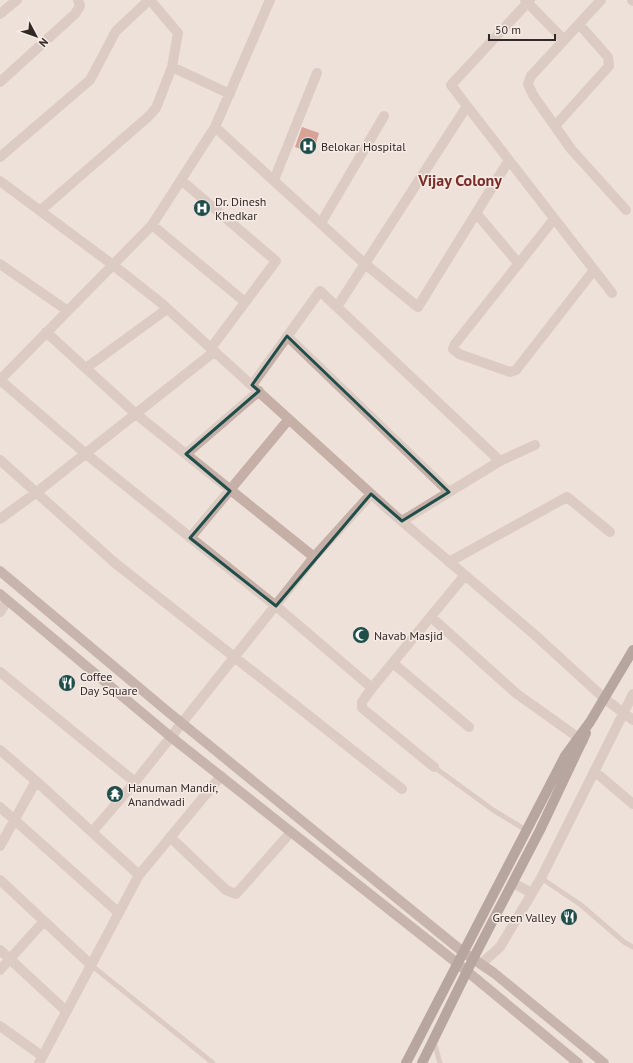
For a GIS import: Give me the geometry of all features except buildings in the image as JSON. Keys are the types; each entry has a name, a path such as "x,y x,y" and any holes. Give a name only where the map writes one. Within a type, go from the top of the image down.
{"main road":[{"path":"0,571 182,724 463,952 477,961 604,1063"},
{"path":"4,597 171,737 467,971 578,1063"},
{"path":"422,1063 434,1042 467,971 477,961 581,739 633,650"},
{"path":"406,1063 565,756 581,739"}],"street":[{"path":"0,14 17,0"},
{"path":"0,82 75,14 80,6 78,0"},
{"path":"0,157 90,80 116,31 150,0 178,33 172,67 156,108 149,116 41,210"},
{"path":"270,0 215,127 152,226 0,380 86,454 276,606 372,688"},
{"path":"601,0 531,76 528,84 533,95 572,149 626,210"},
{"path":"564,40 527,1 451,85 612,293"},
{"path":"555,126 609,66 608,56 579,24"},
{"path":"172,67 230,94"},
{"path":"274,180 317,73"},
{"path":"338,307 467,106"},
{"path":"321,223 384,116"},
{"path":"215,127 366,264 418,307 509,160"},
{"path":"0,180 113,264 167,308 371,494 534,635 605,700 624,712 633,720"},
{"path":"0,520 86,454 213,350 245,302 276,261 181,180"},
{"path":"476,213 519,264"},
{"path":"554,219 455,344 453,349 455,352 510,372 516,370 594,270"},
{"path":"152,226 245,302"},
{"path":"2,269 68,311"},
{"path":"186,454 256,388 288,336 320,291 500,461"},
{"path":"86,368 167,308"},
{"path":"46,332 136,414 314,557"},
{"path":"288,336 449,492"},
{"path":"190,538 289,419"},
{"path":"402,521 500,461 535,445"},
{"path":"0,460 116,564 402,789"},
{"path":"92,832 182,724 314,557 371,494"},
{"path":"449,562 567,497 610,532"},
{"path":"434,767 362,708 362,702 465,575"},
{"path":"0,612 4,597"},
{"path":"431,617 517,694 581,739"},
{"path":"394,664 469,727"},
{"path":"0,672 135,782"},
{"path":"477,961 500,948 541,878 633,694"},
{"path":"0,750 139,875"},
{"path":"594,771 633,804"},
{"path":"0,1026 41,1059 139,875 221,776"},
{"path":"0,846 36,781"},
{"path":"0,807 119,913"},
{"path":"170,838 226,890 236,894 291,832"},
{"path":"0,880 91,965"},
{"path":"513,883 532,893"},
{"path":"0,970 44,921"},
{"path":"0,950 66,1011"}],"lane":[{"path":"434,767 492,810 526,830"},
{"path":"541,878 581,905 633,948"},
{"path":"91,965 212,1063"},
{"path":"434,1042 440,1063"}],"highlighted area":[{"path":"287,336 449,492 402,521 371,494 276,606 190,538 230,491 186,454 259,391 252,385"}],"place":[{"name":"Belokar Hospital","path":"308,146"},
{"name":"Dr. Dinesh Khedkar","path":"202,208"},
{"name":"Navab Masjid","path":"361,635"},
{"name":"Coffee Day Square","path":"67,683"},
{"name":"Hanuman Mandir, Anandwadi","path":"115,794"},
{"name":"Green Valley","path":"569,917"}],"district":[{"name":"Vijay Colony","path":"460,180"}]}
